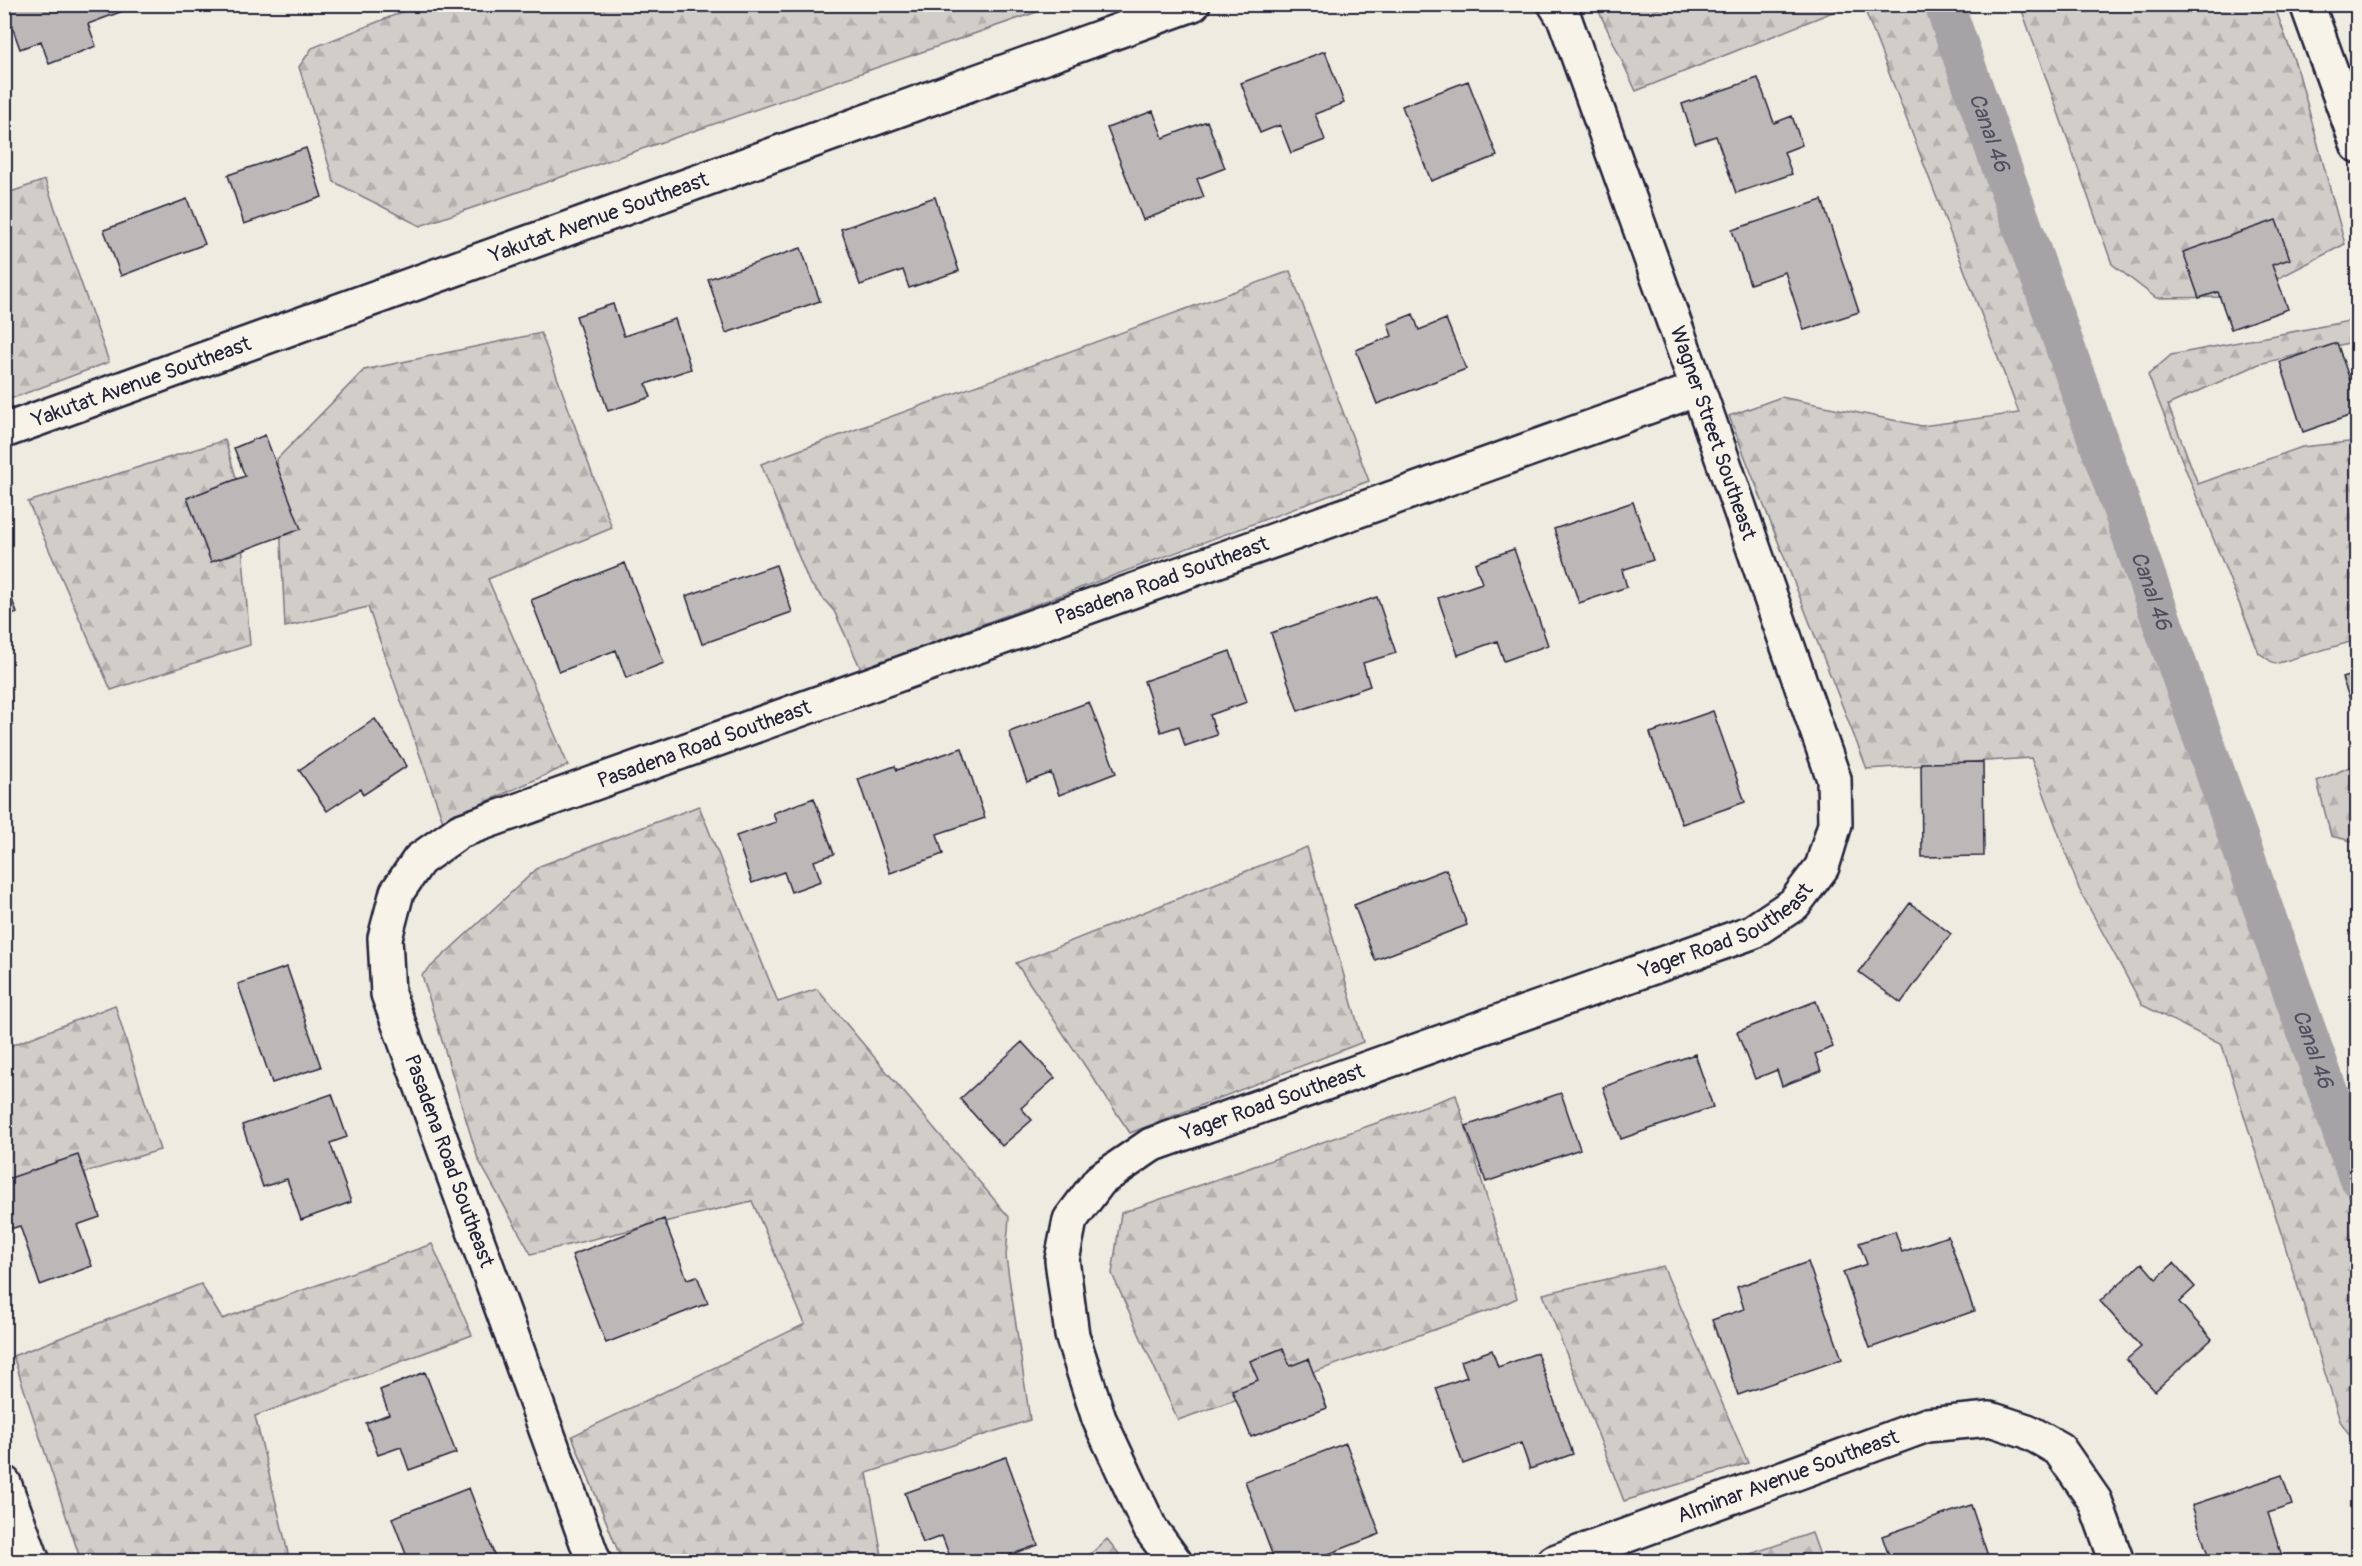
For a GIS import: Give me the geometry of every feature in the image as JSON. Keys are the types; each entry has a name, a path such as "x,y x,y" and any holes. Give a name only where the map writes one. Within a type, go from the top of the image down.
{"street":[{"name":"Yakutat Avenue Southeast","path":"4,431 1192,4"},
{"name":"Wagner Street Southeast","path":"1555,4 1565,20 1698,389 1834,779 1835,825 1822,867"},
{"path":"2307,4 2358,146"},
{"name":"Pasadena Road Southeast","path":"594,1562 388,994 385,938 397,892 419,860 460,831 1698,389"},
{"name":"Yager Road Southeast","path":"1175,1562 1150,1528 1108,1439 1072,1335 1062,1260 1070,1220 1100,1180 1151,1145 1752,932 1794,904 1822,867"},
{"name":"Alminar Avenue Southeast","path":"1554,1562 1927,1425 1990,1419 2027,1431 2059,1449 2095,1501 2117,1562"},
{"path":"4,1483 33,1562"}],"green space":[{"path":"420,5 1057,5 420,226 334,182 299,67 312,48"},
{"path":"1596,5 1850,5 1636,91"},
{"path":"1863,5 1931,5 2357,1217 2357,1446 2340,1421 2222,1045 2142,1005 2079,889 2031,758 1867,769 1729,416 1781,397 1922,426 2019,413"},
{"path":"2020,5 2274,5 2299,74 2345,244 2242,297 2156,298 2112,264"},
{"path":"45,180 109,362 5,401 5,194"},
{"path":"1290,271 1369,481 861,669 834,611 809,582 761,464"},
{"path":"2349,321 2357,341 2259,364 2168,405 2198,484 2302,447 2357,441 2357,640 2275,664 2259,653 2148,375 2171,355"},
{"path":"541,333 612,528 488,579 568,765 443,821 368,607 285,627 277,459 364,370"},
{"path":"225,440 237,481 250,645 111,690 28,502"},
{"path":"2357,764 2357,842 2331,836 2317,781"},
{"path":"699,806 778,1002 817,989 1009,1217 1006,1257 1030,1420 867,1473 883,1561 622,1561 572,1436 805,1324 752,1201 531,1254 478,1159 422,975 540,866"},
{"path":"1307,847 1363,1042 1130,1133 1016,963"},
{"path":"115,1005 160,1150 5,1196 5,1048"},
{"path":"1456,1095 1517,1298 1496,1308 1178,1420 1112,1274 1121,1213"},
{"path":"432,1244 472,1335 255,1416 290,1561 81,1561 13,1356 201,1284 222,1319"},
{"path":"1663,1266 1748,1463 1624,1501 1543,1294"},
{"path":"1812,1533 1822,1561 1730,1561"},
{"path":"1107,1539 1125,1561 1083,1561"}],"building":[{"path":"4,4 121,4 123,11 88,24 96,46 49,64 41,41 20,49"},
{"path":"1325,51 1344,103 1315,114 1325,140 1291,153 1280,125 1260,133 1241,83"},
{"path":"1758,78 1774,123 1792,116 1802,145 1784,152 1792,174 1736,193 1716,136 1695,143 1682,104"},
{"path":"1468,81 1497,156 1431,181 1402,106"},
{"path":"1153,111 1163,138 1207,121 1225,168 1197,179 1204,197 1143,220 1107,128"},
{"path":"306,148 322,197 244,224 228,175"},
{"path":"935,197 959,271 909,288 903,270 860,285 841,229"},
{"path":"187,199 205,244 121,276 104,230"},
{"path":"1822,200 1859,312 1804,330 1785,272 1750,284 1732,230"},
{"path":"2276,220 2290,259 2272,265 2288,309 2231,329 2218,292 2199,298 2183,252"},
{"path":"801,248 820,301 726,333 708,279"},
{"path":"613,304 624,336 675,319 691,369 646,384 651,397 608,411 576,316"},
{"path":"1413,314 1419,330 1446,319 1466,369 1377,404 1356,350 1392,336 1388,324"},
{"path":"2337,343 2358,403 2358,413 2303,432 2280,362"},
{"path":"265,435 301,529 211,562 187,498 245,476 234,448"},
{"path":"1633,502 1653,560 1622,570 1627,587 1579,603 1554,529"},
{"path":"1514,549 1548,645 1504,661 1497,641 1458,655 1438,598 1482,583 1475,563"},
{"path":"625,563 664,663 626,678 616,650 559,672 531,600"},
{"path":"776,565 792,612 702,644 686,596"},
{"path":"4,577 17,613 4,618"},
{"path":"1377,597 1396,653 1363,663 1370,686 1298,711 1271,633"},
{"path":"1230,651 1247,702 1210,715 1217,735 1185,746 1179,726 1161,732 1144,681"},
{"path":"2358,673 2358,703 2352,705 2342,678"},
{"path":"1089,702 1116,773 1059,795 1051,773 1027,782 1009,732"},
{"path":"1713,711 1745,802 1682,824 1650,733"},
{"path":"375,719 407,766 363,795 360,789 327,811 299,770"},
{"path":"962,748 985,818 937,834 943,854 890,873 858,779 895,766 897,770"},
{"path":"1983,762 1984,856 1922,857 1921,763"},
{"path":"814,798 834,854 814,861 821,881 791,892 784,872 752,883 736,836 776,822 773,813"},
{"path":"1446,869 1467,925 1375,960 1354,905"},
{"path":"1910,903 1951,934 1901,1003 1859,972"},
{"path":"287,967 321,1067 272,1083 238,984"},
{"path":"1816,1001 1833,1047 1815,1054 1821,1071 1782,1086 1777,1070 1755,1079 1737,1032"},
{"path":"1022,1042 1055,1078 1021,1108 1032,1120 1002,1146 960,1099"},
{"path":"1695,1054 1713,1107 1621,1139 1603,1087"},
{"path":"1561,1093 1580,1149 1486,1182 1466,1126"},
{"path":"332,1094 347,1137 330,1143 351,1202 301,1220 287,1179 263,1187 242,1125"},
{"path":"78,1155 100,1217 77,1225 92,1266 40,1285 20,1226 4,1231 4,1180"},
{"path":"664,1219 687,1279 697,1276 708,1303 606,1343 572,1255"},
{"path":"1895,1231 1902,1252 1948,1236 1974,1311 1870,1348 1843,1272 1867,1264 1859,1243"},
{"path":"1808,1262 1842,1359 1738,1395 1712,1320 1744,1309 1737,1287"},
{"path":"2142,1263 2156,1279 2174,1263 2195,1287 2179,1302 2212,1339 2155,1391 2126,1360 2141,1347 2100,1301"},
{"path":"1283,1348 1290,1366 1308,1359 1327,1408 1251,1437 1232,1390 1258,1380 1250,1361"},
{"path":"1492,1350 1498,1367 1537,1353 1573,1454 1530,1469 1521,1443 1463,1464 1436,1388 1467,1377 1461,1361"},
{"path":"425,1372 456,1453 409,1470 401,1447 378,1455 366,1423 389,1414 380,1390"},
{"path":"1346,1443 1380,1534 1308,1562 1275,1562 1245,1481"},
{"path":"1006,1457 1038,1545 990,1562 952,1562 942,1536 923,1543 905,1493"},
{"path":"2282,1475 2292,1505 2268,1513 2284,1562 2210,1562 2192,1505"},
{"path":"469,1488 497,1562 409,1562 392,1518"},
{"path":"1971,1505 1990,1562 1891,1562 1882,1536"}],"waterway":[{"name":"Canal 46","path":"1944,4 2358,1177"}]}
